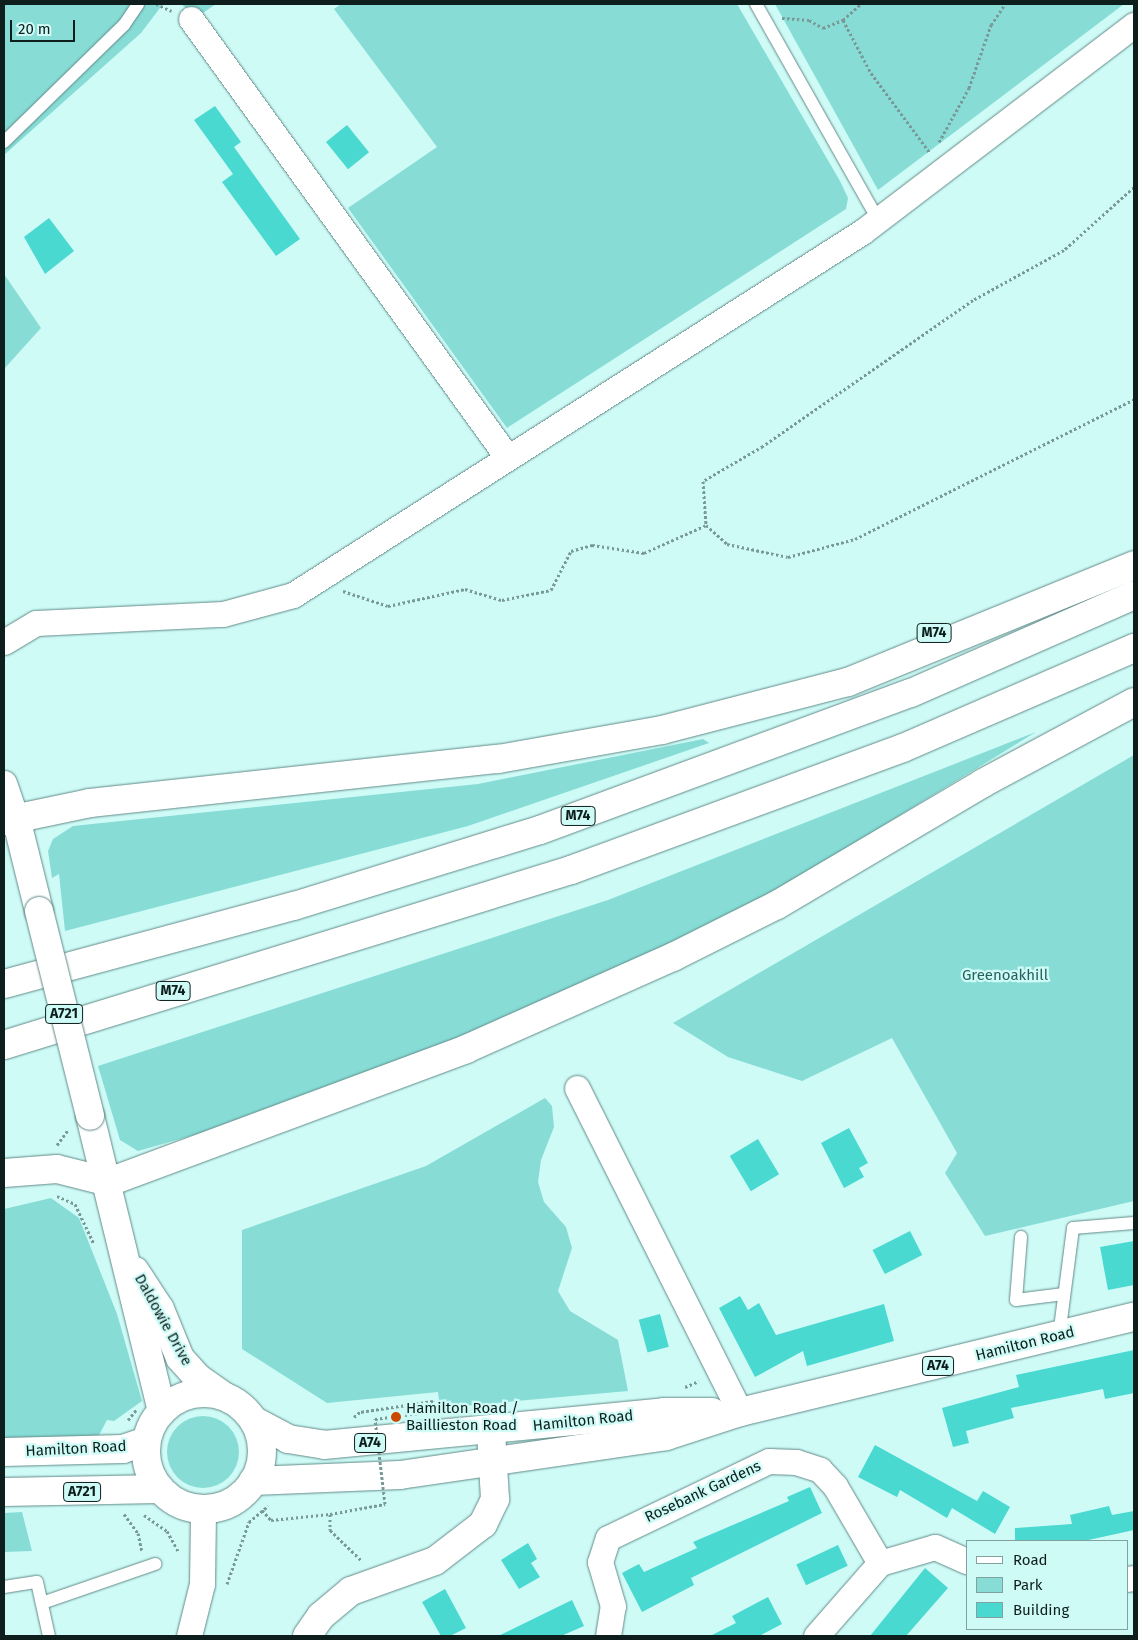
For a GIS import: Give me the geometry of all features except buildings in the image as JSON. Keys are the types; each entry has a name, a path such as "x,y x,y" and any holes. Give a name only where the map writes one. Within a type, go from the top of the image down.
{"main road":[{"name":"M74","path":"10,819 90,803 588,746 732,712 1009,603 1134,547"},
{"path":"732,712 848,682 1134,565"},
{"name":"M74","path":"4,984 294,906 540,830 911,693 1134,595"},
{"name":"M74","path":"4,1034 342,943 562,873 781,796 1134,648"},
{"path":"4,1173 57,1169 109,1182 466,1049 673,957 777,904 983,783 1134,702"},
{"name":"A721","path":"10,819 39,911 79,1121 109,1182 162,1411"},
{"path":"4,1046 342,943"},
{"name":"Daldowie Drive","path":"128,1259 160,1309 180,1358 198,1378 224,1396"},
{"name":"Hamilton Road","path":"253,1481 400,1475 493,1463 666,1436 740,1412 1134,1317"},
{"path":"224,1396 188,1395 162,1411 146,1441 150,1473 160,1489 174,1501 203,1509 225,1505 253,1481 262,1453 253,1420"},
{"name":"A721","path":"224,1396 253,1420"},
{"name":"Hamilton Road","path":"253,1420 288,1439 324,1445 491,1431 664,1412 740,1412"},
{"path":"307,1636 335,1602 369,1583 435,1561 470,1538 492,1510 493,1463 491,1431"},
{"name":"Hamilton Road","path":"4,1452 123,1449 146,1441"},
{"name":"A721","path":"4,1492 160,1489"}],"street":[{"path":"191,19 508,458"},
{"path":"4,642 36,623 65,619 222,614 293,595 878,220 1134,25"},
{"path":"4,783 10,819"},
{"path":"577,1088 740,1412"},
{"name":"Rosebank Gardens","path":"608,1636 612,1606 600,1562 608,1538 769,1461 796,1462 820,1470 835,1486 880,1563"},
{"path":"188,1636 202,1584 203,1509"},
{"path":"816,1636 880,1563 905,1552 935,1547 966,1561"}],"lane":[{"path":"4,142 124,25 138,4"},
{"path":"756,4 878,220"},
{"path":"1059,1336 1072,1228 1134,1223"},
{"path":"1021,1238 1016,1300 1064,1294"},
{"path":"42,1603 150,1566"},
{"path":"4,1587 37,1582 49,1636"}],"path":[{"path":"763,16 809,20 823,28 843,20 861,4"},
{"path":"843,20 871,73 932,156 969,88 991,25 1005,4"},
{"path":"1134,187 1064,250 973,300 763,446 703,481 706,525 727,544 788,556 855,539 1134,400"},
{"path":"315,581 388,606 465,589 502,600 551,590 571,551 592,545 644,553 706,525"},
{"path":"79,1121 56,1146 57,1196 75,1204 95,1247"},
{"path":"262,1510 271,1520 330,1514 385,1504 375,1419 433,1411 433,1401 360,1412"},
{"path":"124,1511 124,1520 138,1533 150,1566"},
{"path":"330,1514 330,1530 358,1553 369,1583"}],"green space":[{"path":"4,4 163,4 141,33 4,155"},
{"path":"181,4 216,4 197,17"},
{"path":"341,4 737,4 840,181 848,198 846,209 507,428 348,208 437,147 334,9"},
{"path":"775,4 1124,4 878,190"},
{"path":"4,274 41,328 4,369"},
{"path":"1036,732 773,893 535,1008 288,1108 138,1151 120,1140 98,1066 608,900"},
{"path":"703,739 709,743 468,826 65,931 59,874 52,878 48,851 53,839 73,826 478,784"},
{"name":"Greenoakhill","path":"1134,755 1134,1201 985,1236 945,1173 957,1153 892,1038 802,1081 728,1057 673,1023"},
{"path":"545,1098 552,1106 554,1127 541,1160 538,1182 544,1202 566,1227 572,1248 558,1291 570,1311 618,1340 628,1391 440,1408 438,1392 327,1403 242,1349 242,1230 426,1166"},
{"path":"51,1198 79,1218 117,1314 142,1401 114,1421 107,1420 97,1439 4,1441 4,1209"},
{"path":"203,1416 223,1422 233,1432 239,1452 233,1472 223,1482 203,1488 183,1482 173,1472 167,1452 173,1432 183,1422"},
{"path":"22,1512 32,1551 4,1552 4,1513"}],"place":[{"name":"Hamilton Road / Baillieston Road","path":"396,1417"}]}
